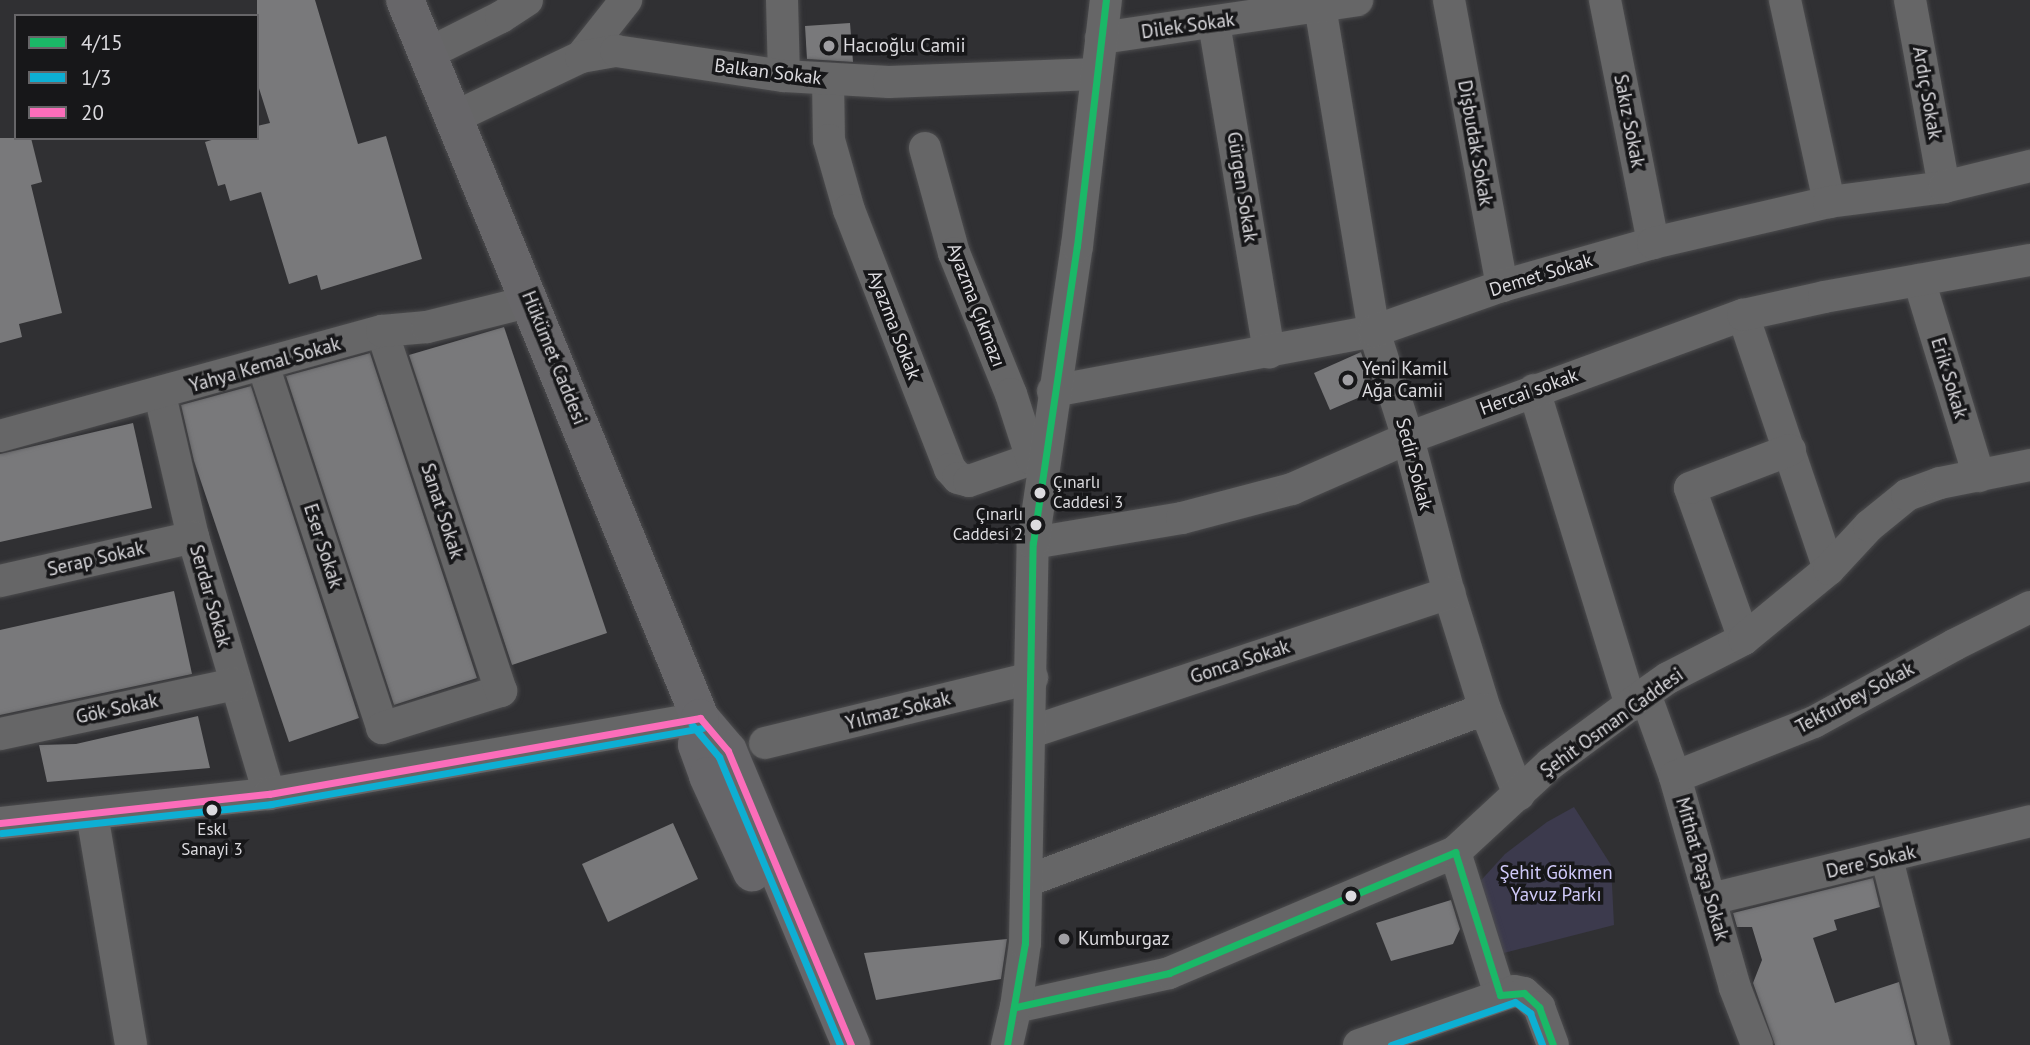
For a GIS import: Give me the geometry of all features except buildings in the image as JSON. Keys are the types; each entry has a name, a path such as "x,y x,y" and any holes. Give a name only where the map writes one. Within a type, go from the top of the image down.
{"main road":[{"name":"Hükümet Caddesi","path":"405,0 531,301 700,718 697,745 704,766 766,874 851,1045"},
{"name":"Hükümet Caddesi","path":"766,874 823,1045"}],"street":[{"path":"428,54 500,18 527,0"},
{"path":"581,57 625,0"},
{"path":"782,0 784,76"},
{"path":"1007,1045 1016,1007 1025,943 1037,462 1053,391 1077,246 1106,0"},
{"name":"Dilek Sokak","path":"1101,38 1214,23 1319,3 1357,0"},
{"name":"Dişbudak Sokak","path":"1449,0 1502,286"},
{"name":"Sakız Sokak","path":"1605,0 1653,243"},
{"path":"1785,0 1829,202"},
{"name":"Ardıç Sokak","path":"1910,0 1944,187"},
{"name":"Sedir Sokak","path":"1319,3 1374,331 1408,438 1449,593 1485,709 1519,795"},
{"name":"Gürgen Sokak","path":"1214,23 1269,352"},
{"name":"Balkan Sokak","path":"455,117 581,57 616,51 784,76 890,82 1096,74"},
{"name":"Ayazma Sokak","path":"828,79 829,140 849,210 950,469 958,478 969,481 1037,462"},
{"name":"Ayazma Çıkmazı","path":"925,148 954,253 1037,462"},
{"name":"Demet Sokak","path":"1053,391 1374,331 1502,286 1653,243 1829,202 1944,187 2030,166"},
{"name":"Hercai sokak","path":"1034,543 1182,518 1292,489 1408,438 1743,315 2030,260"},
{"name":"Erik Sokak","path":"1919,280 1979,476"},
{"name":"Yahya Kemal Sokak","path":"0,436 160,395 383,331 427,327 531,301"},
{"path":"1743,315 1829,569"},
{"name":"Sanat Sokak","path":"382,728 501,691 383,331"},
{"name":"Eser Sokak","path":"264,365 382,728"},
{"name":"Mithat Paşa Sokak","path":"1534,390 1638,699 1675,777 1735,988 1757,1045"},
{"name":"Serdar Sokak","path":"160,395 193,537 269,794"},
{"path":"1744,639 1690,488 1790,450"},
{"name":"Şehit Osman Caddesi","path":"1016,1007 1170,973 1455,852 1550,764 1638,699 1668,678 1744,639 1829,569 1869,526 1907,495 1940,483 2030,466"},
{"name":"Serap Sokak","path":"0,581 193,537"},
{"name":"Gonca Sokak","path":"1031,732 1449,593"},
{"name":"Tekfurbey Sokak","path":"1675,777 1814,722 2030,607"},
{"name":"Yılmaz Sokak","path":"765,743 1032,678"},
{"name":"Gök Sokak","path":"0,734 235,684"},
{"path":"1027,881 1485,709"},
{"path":"0,823 269,794 700,718"},
{"path":"92,814 131,1045"},
{"name":"Dere Sokak","path":"1711,899 1886,859 2030,821"},
{"path":"1455,852 1500,995"},
{"path":"1886,859 1934,1045"},
{"path":"1360,1045 1500,995 1524,993 1539,1007 1553,1045"}],"green space":[{"name":"Şehit Gökmen Yavuz Parkı","path":"1574,807 1611,865 1614,925 1496,955 1475,887 1505,854 1547,822"}],"transit line":[{"name":"4/15","path":"1007,1045 1025,943 1033,543 1077,246 1106,0"},
{"name":"20","path":"0,823 269,794 700,718 728,751 851,1045"},
{"name":"1/3","path":"692,725 719,757 840,1045"},
{"name":"1/3","path":"1,833 271,804 702,728"},
{"name":"4/15","path":"1016,1007 1169,973 1455,852 1500,995 1524,993 1539,1007 1553,1045"},
{"name":"1/3","path":"1391,1045 1515,1002 1530,1013 1542,1045"}],"place":[{"name":"Hacıoğlu Camii","path":"829,46"},
{"name":"Yeni Kamil Ağa Camii","path":"1348,380"},
{"name":"Çınarlı Caddesi 3","path":"1040,493"},
{"name":"Çınarlı Caddesi 2","path":"1036,525"},
{"name":"Eskl Sanayi 3","path":"212,810"},
{"name":"Kumburgaz","path":"1064,939"}]}
